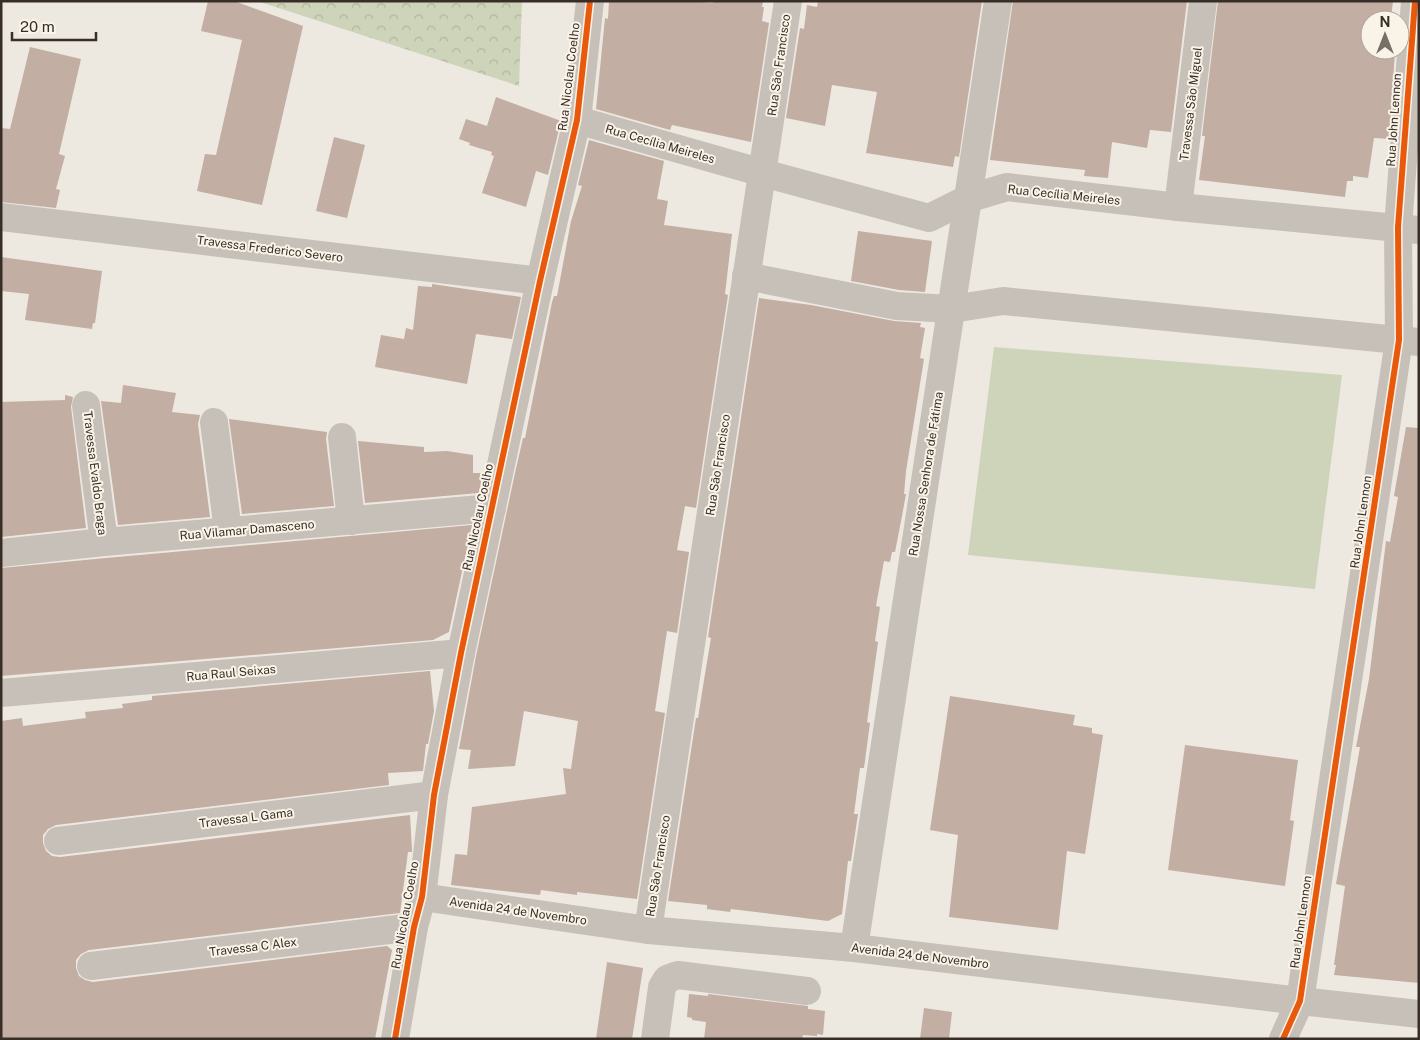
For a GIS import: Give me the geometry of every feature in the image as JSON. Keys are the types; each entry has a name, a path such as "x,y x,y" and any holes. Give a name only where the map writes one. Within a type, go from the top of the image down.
{"street":[{"name":"Rua Nicolau Coelho","path":"395,1039 414,927 422,897 434,795 461,653 540,281 577,120 590,1"},
{"name":"Rua São Francisco","path":"648,930 788,1"},
{"name":"Rua Nossa Senhora de Fátima","path":"854,948 998,1"},
{"name":"Travessa São Miguel","path":"1178,207 1203,1"},
{"name":"Rua John Lennon","path":"1283,1039 1300,1002 1409,341 1408,229 1414,1"},
{"name":"Rua Cecília Meireles","path":"577,120 929,218 967,198 1007,187 1178,207 1408,229"},
{"name":"Travessa Frederico Severo","path":"1,217 540,281"},
{"path":"746,276 897,306 952,310 1003,301 1409,341"},
{"name":"Travessa Evaldo Braga","path":"86,405 104,542"},
{"path":"214,422 228,531"},
{"path":"342,437 351,521"},
{"name":"Rua Vilamar Damasceno","path":"1,553 104,542 492,508"},
{"name":"Rua Raul Seixas","path":"1,693 461,653"},
{"name":"Travessa L Gama","path":"58,841 434,795"},
{"name":"Avenida 24 de Novembro","path":"422,897 648,930 854,948 1300,1002 1419,1014"},
{"name":"Travessa C Alex","path":"91,966 414,927"},
{"path":"655,1039 662,987 667,979 678,976 807,991"}],"green space":[{"path":"257,1 522,1 519,86"},
{"path":"994,347 1342,375 1315,589 968,555"}],"building":[{"path":"208,1 234,1 303,26 262,205 197,191 205,154 216,155 242,40 201,31"},
{"path":"609,1 689,1 713,3 713,1 763,1 762,21 769,23 751,142 672,125 670,130 596,109 605,18 608,19"},
{"path":"818,1 982,1 959,157 955,156 953,167 866,153 877,92 832,85 825,126 786,118 800,28 804,29 807,5 817,7"},
{"path":"1013,1 1187,1 1171,132 1150,130 1147,148 1112,142 1108,178 1084,176 1085,170 990,160"},
{"path":"1218,1 1393,1 1392,10 1360,10 1360,60 1394,60 1389,139 1374,138 1368,178 1353,176 1353,181 1347,181 1345,197 1199,180 1205,136 1202,136"},
{"path":"30,47 81,59 59,154 65,156 56,189 60,190 56,208 1,202 1,128 10,129"},
{"path":"496,97 561,121 548,175 536,171 526,207 482,193 494,156 491,155 492,152 469,145 470,143 459,139 466,119 487,126"},
{"path":"334,137 365,145 347,218 316,211"},
{"path":"589,140 664,161 657,199 668,201 664,225 732,234 725,294 728,295 696,508 685,506 677,550 689,552 677,633 667,631 655,711 665,713 637,899 577,892 577,895 541,890 540,895 451,885 455,854 467,855 472,807 566,794 563,768 571,769 578,721 524,711 515,766 468,769 471,750 459,749 476,656 515,473 523,438 525,438 552,302 554,296 557,296 571,221 582,186 578,185"},
{"path":"858,231 932,241 925,292 899,290 851,281"},
{"path":"1,257 102,271 95,323 93,323 92,329 25,320 29,294 1,291"},
{"path":"432,284 521,297 512,339 476,334 467,384 375,367 381,335 404,339 406,328 413,330 418,286 432,287"},
{"path":"759,298 811,305 894,321 921,323 920,327 925,328 920,358 924,359 906,471 904,494 906,494 895,552 892,552 890,562 884,561 876,606 880,607 875,641 878,642 867,722 870,723 864,768 860,768 854,814 858,814 851,861 848,861 842,914 828,921 731,909 730,912 707,909 707,905 668,901 696,718 698,718 711,638 708,637"},
{"path":"123,385 176,393 172,412 200,415 198,424 210,517 118,525 101,401 121,403"},
{"path":"65,395 73,397 71,407 86,528 1,537 1,402 65,400"},
{"path":"229,419 327,432 326,439 334,506 242,514"},
{"path":"1406,427 1419,428 1419,983 1334,975 1345,886 1336,884 1360,747 1356,747 1369,679 1386,541 1390,542 1398,497 1394,496"},
{"path":"358,441 424,447 424,452 447,451 473,455 473,473 483,473 479,493 365,503"},
{"path":"472,525 449,632 433,640 1,676 1,568"},
{"path":"430,671 434,711 428,744 426,744 423,771 388,773 389,785 56,825 48,829 43,835 46,851 52,856 60,857 410,815 412,852 408,852 400,913 89,950 81,954 76,960 79,976 93,982 387,946 392,950 375,1039 1,1039 1,721 22,718 23,726 86,718 85,712 123,708 122,704 152,700 152,696"},
{"path":"950,696 1075,715 1073,725 1092,728 1092,733 1103,735 1085,854 1067,851 1058,930 949,917 958,835 930,830"},
{"path":"1185,745 1298,760 1290,820 1294,821 1285,886 1168,870"},
{"path":"607,962 643,968 632,1039 596,1039"},
{"path":"689,994 708,996 708,994 808,1006 808,1009 825,1011 823,1035 803,1035 802,1039 704,1039 706,1022 692,1020 692,1018 687,1017"},
{"path":"924,1008 952,1012 949,1039 920,1039"}],"cycle path":[{"path":"395,1039 414,927 422,897 434,795 461,653 540,281 577,120 590,1"},
{"path":"1283,1039 1300,1001 1399,340 1398,227 1415,1"}]}
